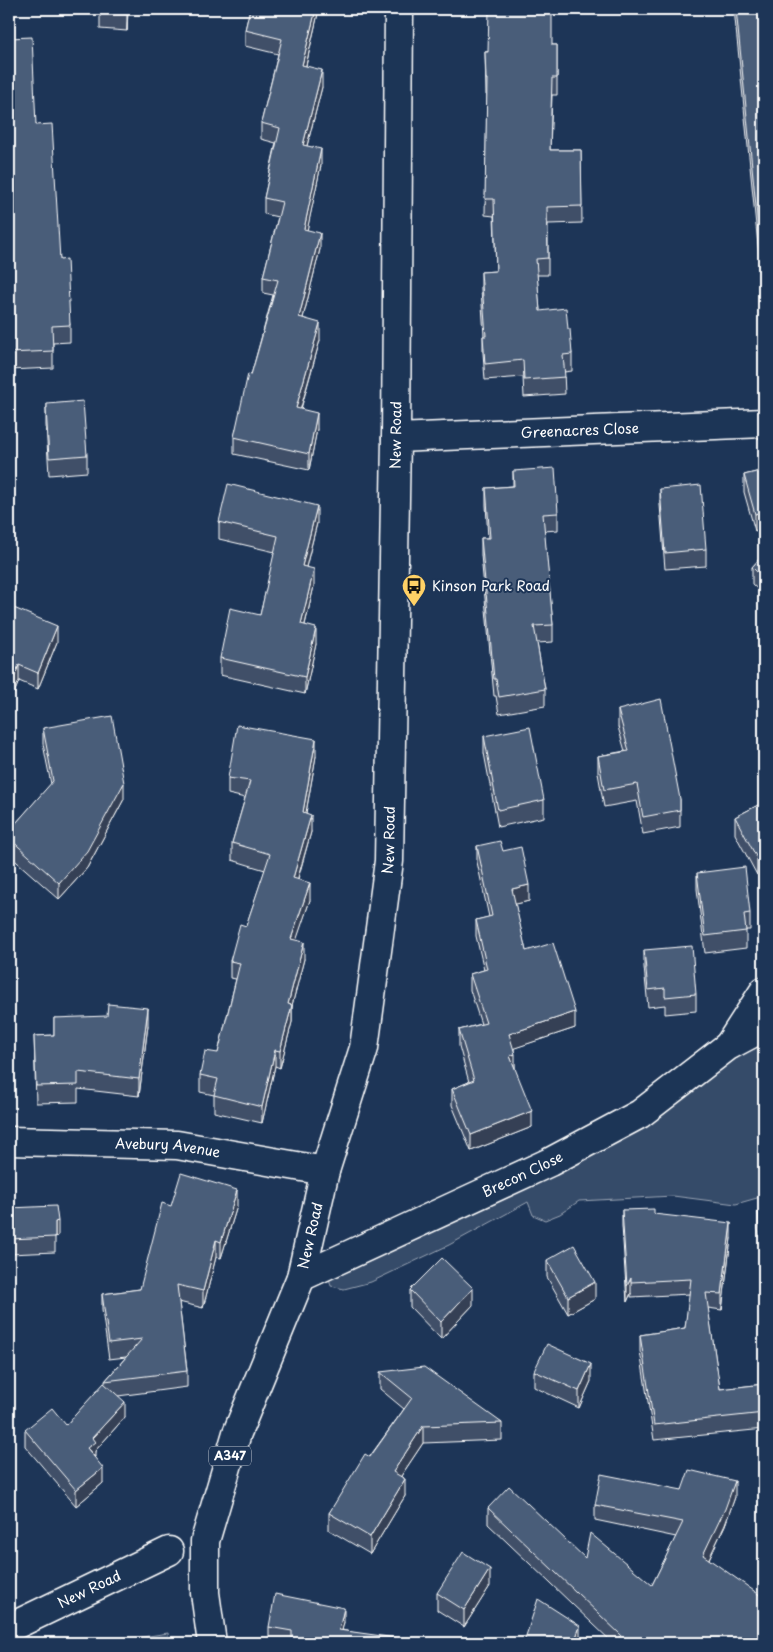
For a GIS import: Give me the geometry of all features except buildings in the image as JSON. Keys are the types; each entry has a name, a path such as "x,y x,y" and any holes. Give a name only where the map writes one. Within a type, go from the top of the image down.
{"main road":[{"name":"New Road","path":"212,1643 205,1593 204,1541 237,1433 301,1277 325,1171 364,1048 389,862 396,438 399,9"},
{"name":"Greenacres Close","path":"396,438 764,423"},
{"name":"Brecon Close","path":"728,1046 764,991"},
{"name":"Brecon Close","path":"301,1277 550,1162 640,1114 728,1046 764,1027"},
{"name":"Avebury Avenue","path":"9,1141 177,1145 325,1171"},
{"name":"New Road","path":"9,1628 169,1551"}],"shaded area":[{"path":"764,1018 764,1196 736,1204 673,1196 579,1201 560,1214 545,1220 533,1215 528,1202 449,1245 371,1282 344,1289 331,1286 329,1278 480,1202"},
{"path":"168,1633 169,1643 131,1643 130,1639"}],"place":[{"name":"Kinson Park Road","path":"414,607"}]}
